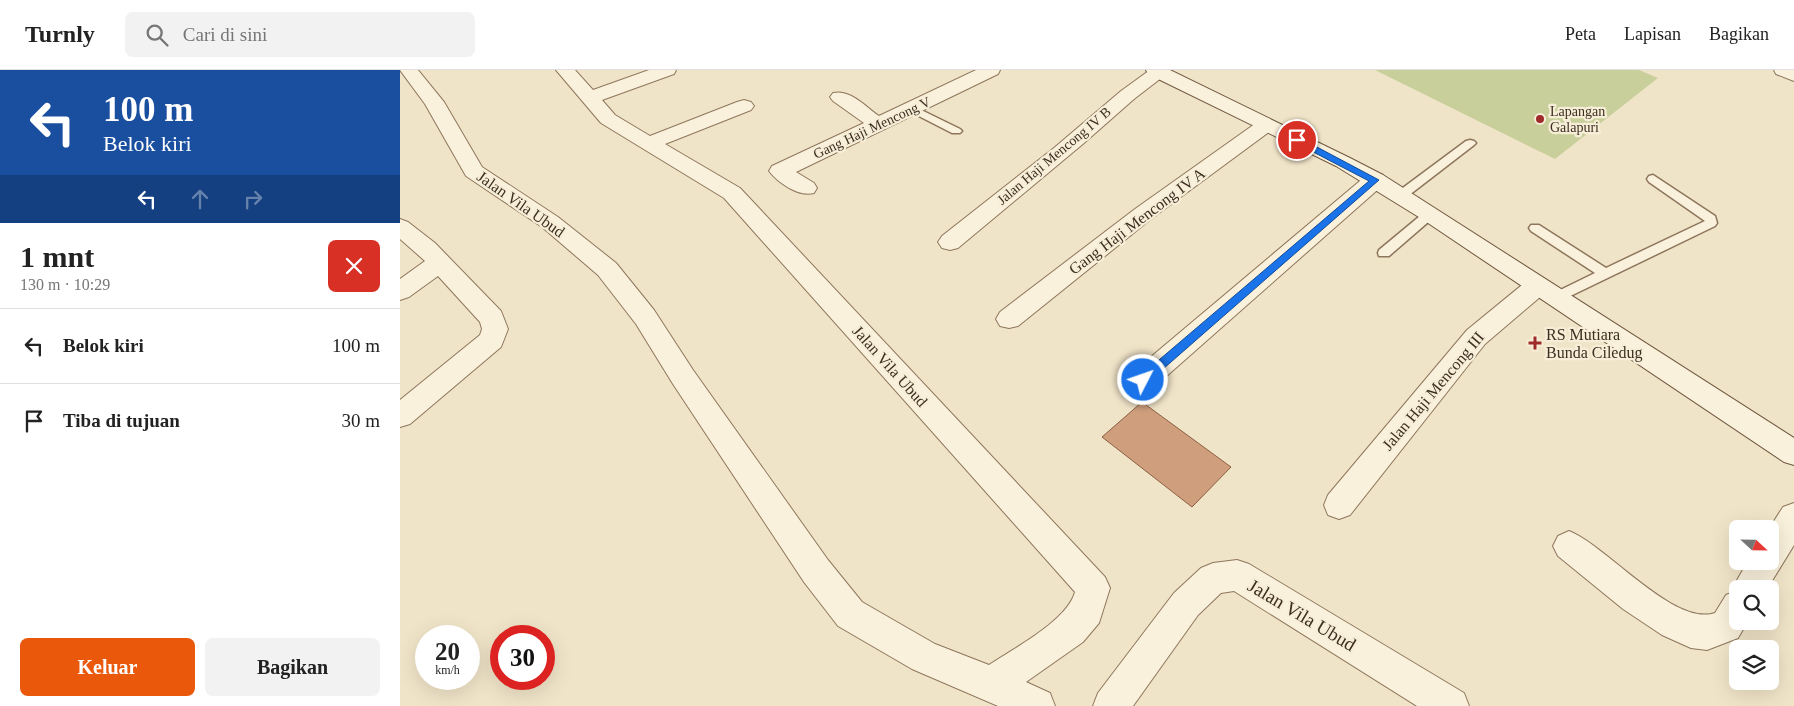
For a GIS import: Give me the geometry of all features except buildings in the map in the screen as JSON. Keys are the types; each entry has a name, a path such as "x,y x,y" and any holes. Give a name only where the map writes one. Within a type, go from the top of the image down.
{"street":[{"name":"Jalan Vila Ubud","path":"408,70 434,102 474,171 550,222 607,269 645,317 683,378 816,571 850,614 924,657 992,684 1037,706"},
{"name":"Jalan Vila Ubud","path":"564,70 608,119 732,193 1093,588 1087,611 1070,630 992,684"},
{"path":"589,98 667,70"},
{"name":"Gang Haji Mencong V","path":"806,188 780,171 913,109 991,70"},
{"path":"1783,70 1794,75"},
{"path":"1158,71 1374,180 1430,214 1546,292 1794,453"},
{"name":"Jalan Haji Mencong IV B","path":"950,242 1078,138 1130,91 1158,71"},
{"path":"840,97 879,125"},
{"path":"650,143 744,106"},
{"name":"Gang Haji Mencong IV A","path":"1009,318 1143,214 1266,124"},
{"path":"1143,380 1374,180"},
{"path":"400,228 418,241 492,318 495,329 492,340 474,357 400,416"},
{"path":"400,291 439,263"},
{"name":"Jalan Haji Mencong III","path":"1339,505 1476,337 1546,292"},
{"path":"1779,541 1794,517"},
{"path":"1569,546 1608,578 1675,625 1703,633 1726,626 1729,621"},
{"name":"Jalan Vila Ubud","path":"1111,706 1186,604 1213,579 1237,576 1451,706"}],"lane":[{"path":"913,109 956,131"},
{"path":"1400,196 1470,143"},
{"path":"1546,292 1606,274 1711,223 1711,219 1653,179"},
{"path":"1384,253 1430,214"},
{"path":"1535,228 1606,274"}],"green space":[{"name":"Lapangan Galapuri","path":"1375,70 1639,70 1658,78 1555,159"}],"place":[{"name":"Lapangan Galapuri","path":"1540,119"},
{"name":"RS Mutiara Bunda Ciledug","path":"1535,343"}],"route":[{"path":"1143,380 1374,180 1343,162 1297,140"}]}
